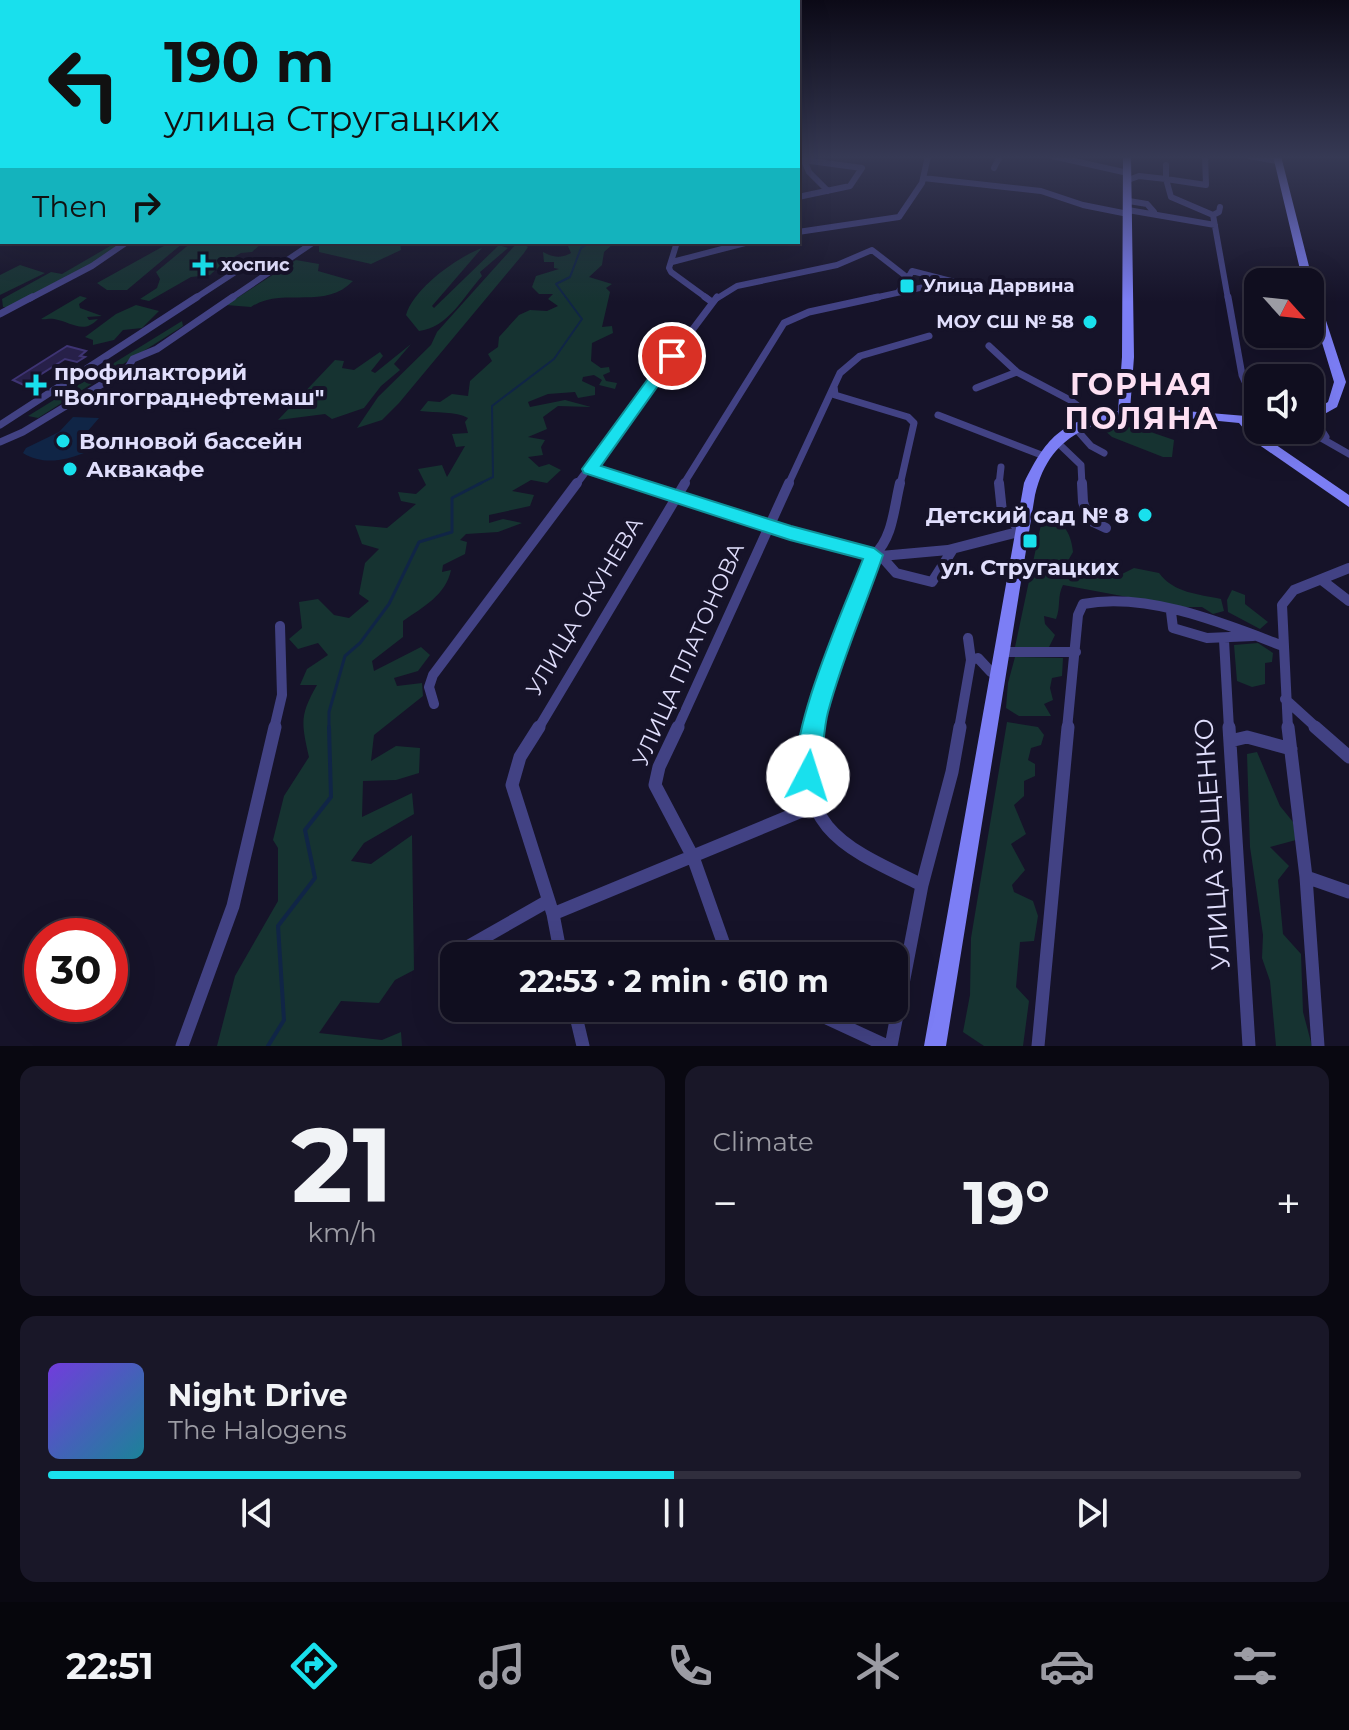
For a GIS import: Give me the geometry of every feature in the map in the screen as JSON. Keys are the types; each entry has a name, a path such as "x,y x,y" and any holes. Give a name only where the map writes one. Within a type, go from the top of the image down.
{"main road":[{"path":"1124,413 1128,357 1129,205"},
{"path":"1289,205 1305,268"},
{"path":"1324,326 1345,384 1333,404 1324,409"},
{"path":"935,1046 1031,482 1044,456 1057,442 1094,418 1124,413 1243,420 1259,439 1349,502"}],"street":[{"path":"800,232 899,217 906,205"},
{"path":"1082,205 1129,208 1215,225"},
{"path":"1189,205 1213,215 1219,212 1220,207"},
{"path":"1213,215 1244,379"},
{"path":"0,314 92,266 124,244"},
{"path":"0,442 23,432 127,369 133,359 157,349 311,244"},
{"path":"676,244 671,272 712,302"},
{"path":"672,262 741,244"},
{"path":"434,704 429,687 433,675 712,302 728,289 837,265 872,250 908,278 899,291"},
{"path":"0,425 243,267"},
{"name":"УЛИЦА ОКУНЕВА","path":"558,942 551,908 515,798 514,772 676,497 784,323 809,312 952,282 921,270 912,271 908,278"},
{"name":"УЛИЦА ПЛАТОНОВА","path":"723,942 693,857 655,785 679,720 847,365 860,356 929,336"},
{"path":"989,346 1017,372 1070,400 1094,418"},
{"path":"976,388 1017,372"},
{"path":"837,391 865,405 908,417 914,423 888,535 877,555 817,712 808,757 808,776 814,806 824,823 850,848 922,885"},
{"path":"938,415 1044,456"},
{"path":"1076,429 1091,446 1104,453"},
{"path":"1324,435 1328,440"},
{"path":"1324,438 1349,454"},
{"path":"1057,442 1081,465 1083,502 1089,520 1106,528"},
{"path":"1001,467 996,495 1008,523 1022,531"},
{"path":"590,469 769,527 877,555 953,549 1022,531"},
{"path":"877,555 887,569 900,576 932,582 953,549"},
{"path":"1318,1046 1306,877 1285,699 1282,605 1293,588 1323,581 1349,568"},
{"path":"1323,581 1349,601"},
{"path":"1038,1046 1078,615 1083,604 1096,599 1171,612 1225,624 1283,646"},
{"path":"1171,612 1173,628 1207,638 1224,640 1257,636"},
{"path":"182,1046 233,906 282,695 280,626"},
{"path":"836,1022 889,1046 922,885 952,772 971,660 968,638"},
{"name":"УЛИЦА ЗОЩЕНКО","path":"1224,640 1249,1046"},
{"path":"1002,652 1076,652"},
{"path":"971,660 978,658 991,672 998,674"},
{"path":"1285,699 1349,757"},
{"path":"1230,741 1247,737 1291,749"},
{"path":"481,942 551,908 693,857 814,806"},
{"path":"1306,877 1349,892"},
{"path":"577,1022 583,1046"}],"green space":[{"path":"114,244 120,244 112,253 9,307 3,307 2,299 51,272 62,274"},
{"path":"167,244 182,244 127,290 107,290 97,283"},
{"path":"190,244 261,244 252,252 241,253 222,264 210,275 191,277 149,301 140,299 157,288 160,279 156,272"},
{"path":"319,244 400,244 401,250 371,264 319,252"},
{"path":"516,244 528,247 399,403 382,420 357,428 378,397 431,345 437,332"},
{"path":"567,244 613,244 604,252 602,265 589,277 612,284 606,288 610,292 602,327 612,326 613,333 592,343 591,361 601,368 609,367 610,372 603,375 606,381 617,383 615,389 599,385 602,380 594,375 583,377 582,381 595,387 595,395 578,398 575,392 548,394 528,402 530,407 565,400 591,407 558,406 543,417 547,429 528,437 545,440 541,447 543,455 528,457 539,467 549,464 561,470 547,483 531,480 512,491 534,495 530,506 489,515 489,523 503,519 522,523 498,532 466,534 460,540 467,542 465,554 443,565 442,572 451,570 444,587 433,600 403,621 403,637 372,661 374,671 421,647 430,655 418,671 394,678 397,686 422,683 423,696 374,735 371,761 396,746 420,748 419,773 396,780 363,781 362,817 412,793 414,814 364,843 351,861 371,864 412,835 414,970 395,980 379,1003 341,1001 319,1033 382,1040 401,1032 402,1046 217,1046 235,976 278,901 278,848 273,840 284,796 309,757 304,719 307,704 317,685 300,685 307,669 328,655 318,643 298,649 289,639 302,628 299,602 318,599 334,615 349,618 369,601 359,594 365,563 379,549 362,544 355,525 387,528 416,504 401,501 398,492 416,494 426,485 418,469 442,465 447,477 465,446 456,447 452,434 468,433 465,422 468,418 451,413 420,411 428,401 440,402 452,394 468,396 470,381 492,361 488,354 498,347 499,337 519,315 558,306 548,299 553,294 539,294 532,287 536,276 559,269 554,268 554,262 544,262 543,252 557,257 571,253"},
{"path":"499,245 508,248 480,272 482,276 455,310 439,324 419,331 406,315 410,305 427,285 449,266 482,248 432,306 434,308"},
{"path":"296,260 319,264 318,271 353,281 329,295 276,298 251,307 226,305"},
{"path":"20,265 45,273 0,295 0,275"},
{"path":"80,296 87,298 79,304 80,308 102,316 87,317 89,320 98,319 93,324 82,327 54,319 41,319"},
{"path":"136,305 159,311 142,328 123,330 114,340 93,345 93,340 85,337 116,314"},
{"path":"182,321 183,326 38,418 28,416"},
{"path":"411,344 394,364 400,370 381,386 364,408 332,419 325,414 278,420 335,360 344,361 342,368 354,370 380,352 383,356 371,371 375,373"},
{"path":"1115,426 1139,428 1174,440 1172,457 1163,457 1112,437 1103,429"},
{"path":"1043,515 1056,520 1068,533 1073,552 1065,566 1118,576 1134,568 1159,573 1179,589 1221,599 1224,611 1213,614 1202,607 1181,607 1063,585 1056,619 1044,616 1045,624 1055,635 1049,647 1015,647"},
{"path":"1232,590 1245,595 1245,604 1268,622 1260,629 1228,612 1227,600"},
{"path":"1258,643 1273,653 1272,662 1265,663 1265,684 1252,687 1237,681 1234,645"},
{"path":"1015,657 1063,658 1062,676 1052,678 1050,688 1053,700 1044,704 1051,716 1019,716 1006,708"},
{"path":"1007,722 1038,727 1044,735 1041,745 1031,748 1028,760 1035,764 1035,776 1024,781 1024,796 1014,805 1026,834 1011,844 1025,870 1012,885 1014,892 1033,901 1038,916 1034,941 1020,942 1016,987 1029,1001 1023,1046 984,1046 963,1032 970,995 971,938"},
{"path":"1257,752 1280,806 1293,822 1296,840 1270,847 1289,866 1278,880 1283,934 1301,954 1303,1012 1312,1046 1276,1046 1270,981 1262,958 1263,935 1250,847 1247,754"}],"water":[{"name":"Волновой бассейн","path":"73,417 99,418 87,432 84,453 53,460 38,459 23,453 26,448 59,432"}],"building":[{"path":"67,346 86,351 80,356 85,357 77,362 65,359 24,385 13,380"}],"waterway":[{"path":"481,483 493,477 492,406 554,359 582,319 556,284 570,277 581,248 588,244"},
{"path":"329,727 329,712 345,656 360,643 389,604 419,542 452,532 452,498 481,483"},
{"path":"477,485 481,483"},
{"path":"268,1046 284,1020 278,926 315,878 305,830 331,797 329,727"}],"place":[{"name":"хоспис","path":"203,265"},
{"name":"Улица Дарвина","path":"907,286"},
{"name":"МОУ СШ № 58","path":"1090,322"},
{"name":"профилакторий \"Волгограднефтемаш\"","path":"36,385"},
{"name":"Волновой бассейн","path":"63,441"},
{"name":"Аквакафе","path":"70,469"},
{"name":"Детский сад № 8","path":"1145,515"},
{"name":"ул. Стругацких","path":"1030,541"}],"district":[{"name":"ГОРНАЯ ПОЛЯНА","path":"1142,402"}],"route":[{"path":"672,356 590,469 790,533 874,555 817,712 808,757 808,776"}]}
